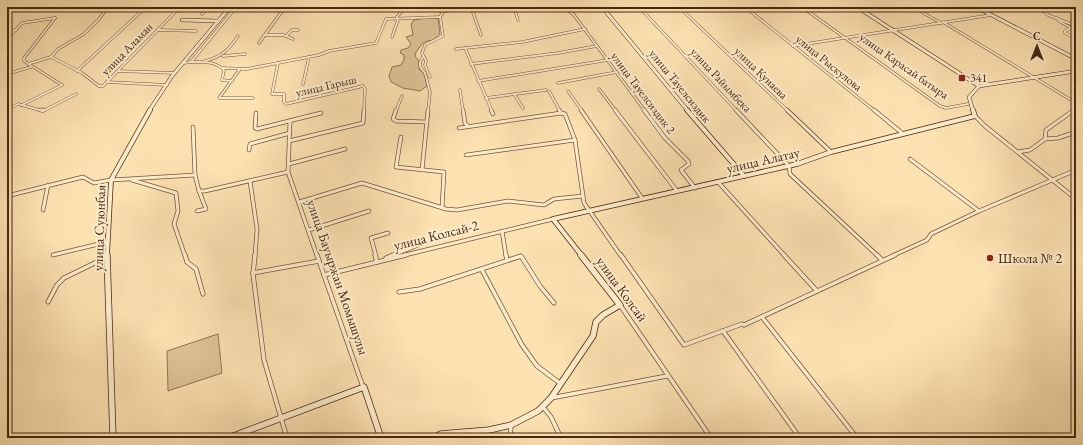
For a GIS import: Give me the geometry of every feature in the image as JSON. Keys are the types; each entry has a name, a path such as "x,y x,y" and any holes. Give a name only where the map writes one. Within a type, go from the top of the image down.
{"street":[{"path":"7,12 15,7"},
{"path":"28,64 51,57 58,49 84,34 91,28 108,7"},
{"path":"51,57 77,71 146,7"},
{"name":"улица Аламан","path":"77,71 99,86 102,86 159,30 180,7"},
{"path":"202,14 209,7"},
{"name":"улица Суюнбая","path":"113,438 107,257 111,180 149,111 175,73 230,7"},
{"path":"190,62 236,7"},
{"path":"259,43 285,7"},
{"path":"392,37 398,14 409,7"},
{"path":"429,8 442,12 458,7"},
{"path":"471,7 481,35"},
{"path":"514,7 518,20"},
{"name":"улица Тауелсиздик 2","path":"564,7 574,15 598,46 665,138 688,161 689,164 681,170 695,188"},
{"name":"улица Тауелсиздик","path":"602,7 716,146 744,176"},
{"name":"улица Райымбека","path":"639,7 789,166 790,174 882,260"},
{"name":"улица Кунаева","path":"679,7 831,152"},
{"name":"улица Рыскулова","path":"745,7 902,133"},
{"name":"улица Карасай батыра","path":"802,7 943,108 968,104"},
{"path":"857,7 979,86"},
{"path":"913,7 942,22 1076,103"},
{"path":"976,7 1076,59"},
{"path":"985,12 1012,7"},
{"path":"1039,7 1045,14 1076,26"},
{"path":"1053,7 1057,10"},
{"path":"430,77 422,53 425,45 443,36 440,17 442,12"},
{"path":"793,46 991,15"},
{"path":"183,63 203,62 216,64 223,68 253,69 309,57 329,51 376,43 386,19 440,17"},
{"path":"7,39 22,23 55,18 24,58 24,61 31,67 62,85 22,105"},
{"path":"1057,18 1059,21 1071,28 1065,31 1065,33 1076,39"},
{"path":"182,20 218,21"},
{"path":"7,32 16,30"},
{"path":"159,30 196,31"},
{"path":"286,36 292,30 298,30"},
{"path":"456,48 522,42 585,30"},
{"path":"264,35 286,36 293,39"},
{"path":"221,56 229,50 238,36"},
{"path":"471,64 558,53 598,46"},
{"path":"465,48 493,114"},
{"path":"203,62 221,56 245,54"},
{"path":"303,84 309,57"},
{"path":"422,170 430,92 425,73 420,67 420,62 423,57"},
{"path":"478,81 608,60"},
{"name":"улица Гарыш","path":"278,63 272,94 284,94 284,102 286,104 363,86 365,89 363,124 289,141"},
{"path":"7,74 31,67"},
{"path":"223,68 222,80 232,81"},
{"path":"240,69 219,98 253,98"},
{"path":"118,71 175,73"},
{"path":"1075,197 984,126 968,104 968,99 979,86 1076,71"},
{"path":"558,83 617,72"},
{"path":"107,82 167,85"},
{"path":"600,89 676,190"},
{"path":"460,90 465,123 468,126"},
{"path":"486,98 546,90"},
{"path":"549,91 561,113 565,114 575,140 584,203 684,345 744,325 928,240 931,234 978,211 1051,179 1076,170"},
{"path":"568,91 642,198"},
{"path":"7,110 15,104 42,112 76,94"},
{"path":"514,94 523,108"},
{"path":"402,96 393,119 396,121 427,122"},
{"path":"1045,139 1046,130 1076,109"},
{"path":"256,113 255,128 257,129 321,113"},
{"path":"459,128 561,113"},
{"name":"улица Алатау","path":"554,219 676,190 695,188 789,166 831,152 902,133 976,116"},
{"name":"улица Бауыржан Момышулы","path":"290,121 288,172 381,438"},
{"path":"193,127 195,175 206,209 197,211"},
{"path":"1018,152 1030,150 1045,139 1058,138 1076,132"},
{"path":"249,150 250,144 290,133"},
{"path":"401,137 396,167 444,172 442,208"},
{"path":"466,155 575,140"},
{"path":"289,164 345,149"},
{"path":"910,159 978,211"},
{"path":"199,191 205,191 288,172"},
{"path":"7,196 82,177 94,183 111,180 195,175"},
{"path":"129,179 176,193 178,211 174,224 187,262 196,269 203,294"},
{"path":"250,181 256,210 253,273 264,360 287,438"},
{"path":"718,182 817,291"},
{"path":"299,202 362,183 442,208 457,210 508,201 544,205 554,199 582,196"},
{"path":"44,210 48,185"},
{"path":"309,230 369,211"},
{"name":"улица Колсай-2","path":"324,275 554,219"},
{"name":"улица Колсай","path":"554,219 620,305 710,438"},
{"path":"7,225 7,232"},
{"path":"502,231 507,260"},
{"path":"388,234 371,238 376,262 423,243"},
{"path":"53,255 107,242"},
{"path":"7,250 7,256"},
{"path":"399,292 420,289 504,263 507,260 521,256 540,286 554,303"},
{"path":"48,302 57,285 64,278 107,257"},
{"path":"253,273 320,261"},
{"path":"482,270 522,345 536,366 561,384"},
{"path":"433,438 441,434 489,430 511,426 527,418 551,398 593,336 596,322 620,305"},
{"path":"762,316 857,438"},
{"path":"723,331 800,438"},
{"path":"551,398 667,376"},
{"path":"228,438 364,387"},
{"path":"543,406 551,417 561,438"},
{"path":"510,438 511,426"}],"shaded area":[{"path":"438,18 440,34 433,40 422,44 415,56 419,61 419,69 424,74 427,86 420,91 403,88 391,82 389,76 392,67 401,65 404,60 404,55 400,53 401,50 408,48 411,44 406,37 413,35 411,24 414,20"},
{"path":"218,334 222,373 168,391 167,351"}],"waterway":[{"path":"1069,7 1076,11"}],"place":[{"name":"341","path":"962,78"},
{"name":"Школа № 2","path":"990,258"}]}
